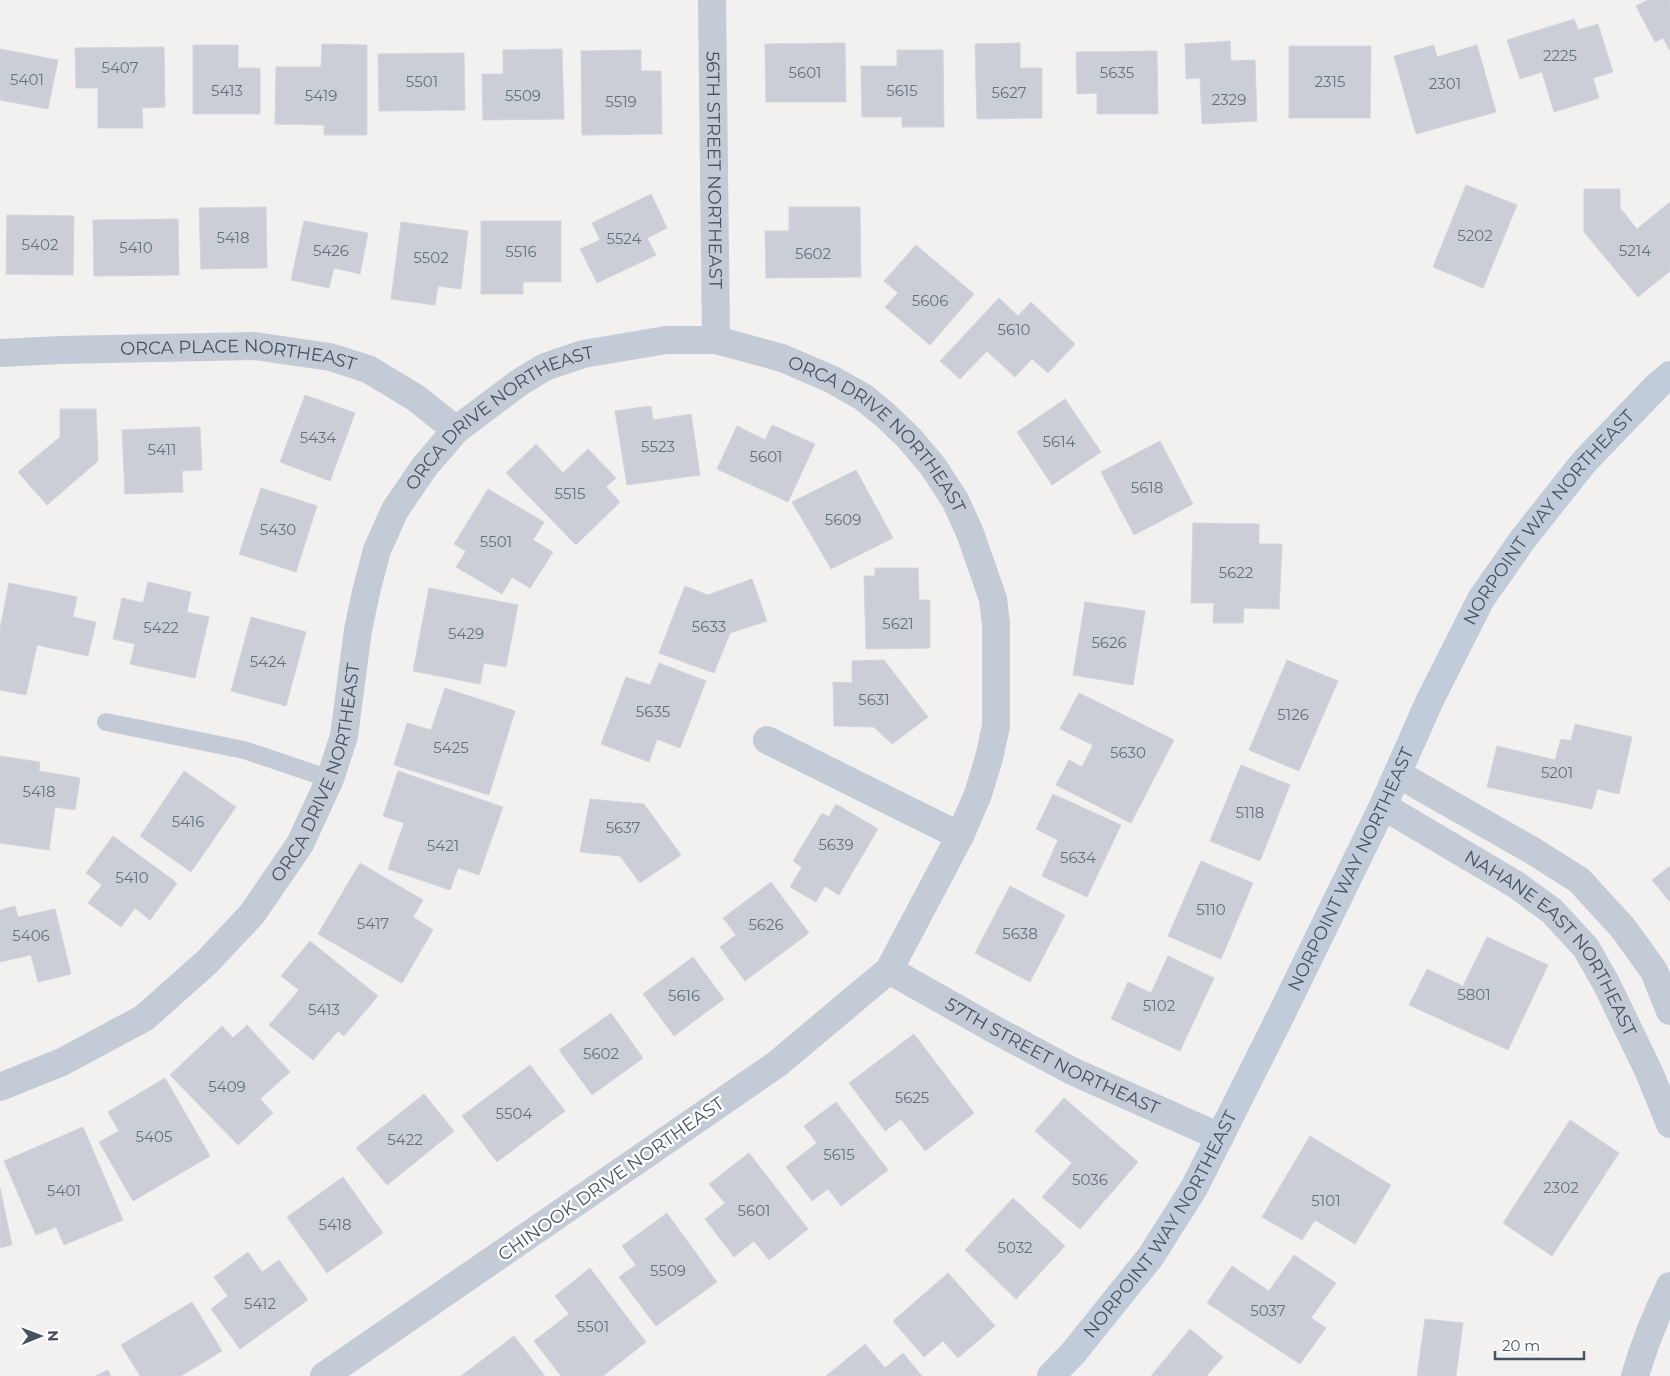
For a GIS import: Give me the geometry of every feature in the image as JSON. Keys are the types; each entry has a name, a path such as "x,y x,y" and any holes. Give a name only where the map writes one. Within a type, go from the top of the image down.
{"street":[{"name":"56TH STREET NORTHEAST","path":"712,0 716,340"},
{"name":"ORCA DRIVE NORTHEAST","path":"0,1087 62,1062 144,1018 207,962 252,914 300,844 330,779 344,736 358,630 377,550 395,510 425,466 456,430 520,382 546,367 582,354 666,340 716,340 782,358 831,379 863,397 909,438 932,466 955,500 970,533 993,599 996,624 996,726 978,794 960,836 889,970"},
{"name":"ORCA PLACE NORTHEAST","path":"0,353 255,346 330,357 368,370 416,398 456,430"},
{"name":"NORPOINT WAY NORTHEAST","path":"1051,1376 1074,1352 1151,1256 1194,1188 1383,806 1430,700 1487,591 1523,539 1584,462 1657,386 1670,375"},
{"path":"766,740 960,836"},
{"path":"1398,774 1533,851 1579,880 1623,928 1654,971 1670,1011"},
{"name":"NAHANE EAST NORTHEAST","path":"1383,806 1515,884 1552,911 1586,948 1606,983 1649,1072 1670,1124"},
{"name":"57TH STREET NORTHEAST","path":"889,970 990,1027 1072,1070 1220,1137"},
{"name":"CHINOOK DRIVE NORTHEAST","path":"324,1376 777,1064 889,970"},
{"path":"1635,1376 1658,1311 1670,1286"}],"lane":[{"path":"106,722 244,750 330,779"}],"building":[{"path":"1648,0 1670,0 1670,51 1663,38 1655,42 1636,6"},
{"path":"1574,19 1578,30 1598,24 1613,72 1593,78 1599,98 1554,112 1542,72 1520,79 1507,40"},
{"path":"1230,41 1231,61 1255,60 1257,121 1202,124 1200,78 1186,79 1185,44"},
{"path":"845,43 846,102 766,102 765,44"},
{"path":"1020,43 1020,68 1042,68 1042,118 977,119 975,44"},
{"path":"322,44 367,45 367,135 324,135 324,125 275,124 276,67 321,67"},
{"path":"193,45 238,45 238,68 260,68 260,114 193,114"},
{"path":"1434,45 1437,57 1477,45 1496,112 1416,134 1394,56"},
{"path":"1289,46 1371,46 1370,118 1289,118"},
{"path":"164,47 165,107 142,108 143,128 98,128 98,88 76,88 75,48"},
{"path":"0,49 58,60 48,109 0,100"},
{"path":"562,49 564,119 483,120 482,74 503,74 503,50"},
{"path":"641,50 641,71 661,71 662,134 582,135 581,51"},
{"path":"897,50 943,50 944,127 902,127 902,117 862,117 861,66 897,66"},
{"path":"1157,51 1158,114 1097,114 1097,93 1077,94 1076,52"},
{"path":"464,53 465,110 379,111 378,54"},
{"path":"1466,185 1517,205 1483,288 1433,267"},
{"path":"1584,189 1620,189 1620,208 1637,229 1670,202 1670,271 1638,297 1584,232"},
{"path":"651,194 667,228 647,238 656,255 597,283 580,249 600,240 592,223"},
{"path":"266,207 267,268 201,269 199,208"},
{"path":"789,207 860,207 861,277 766,278 765,231 789,231"},
{"path":"7,215 74,216 73,275 6,274"},
{"path":"178,219 179,275 94,276 93,220"},
{"path":"304,221 368,233 360,274 334,268 329,288 291,280"},
{"path":"481,221 561,221 561,282 523,282 523,294 481,294"},
{"path":"401,222 468,231 461,289 438,286 435,305 391,299"},
{"path":"916,245 974,294 930,345 885,307 898,293 884,281"},
{"path":"999,298 1018,316 1031,302 1075,344 1048,373 1032,359 1015,377 987,351 960,379 940,361"},
{"path":"305,395 355,413 330,481 280,462"},
{"path":"1065,399 1101,452 1052,485 1017,432"},
{"path":"651,406 653,420 691,414 700,475 627,485 615,411"},
{"path":"60,409 96,409 98,461 47,505 18,472 60,437"},
{"path":"772,425 815,444 788,502 717,469 737,426 765,440"},
{"path":"200,427 202,470 182,471 183,492 125,494 122,430"},
{"path":"1160,441 1193,504 1134,535 1101,472"},
{"path":"536,444 563,473 588,449 616,478 606,487 620,502 576,545 506,473"},
{"path":"856,470 893,538 831,569 792,502"},
{"path":"261,488 317,506 296,572 239,554"},
{"path":"488,489 544,522 533,540 553,552 530,588 512,577 502,594 456,567 466,551 454,544"},
{"path":"1193,523 1259,524 1259,544 1282,544 1279,609 1244,608 1243,623 1213,623 1214,603 1191,603"},
{"path":"875,568 918,568 919,600 930,600 930,648 866,649 864,576 875,576"},
{"path":"752,579 767,621 730,633 714,673 659,653 685,586 708,595"},
{"path":"148,582 191,592 187,612 209,617 195,678 130,664 135,644 113,639 122,598 143,603"},
{"path":"9,583 77,597 73,617 96,622 88,656 37,645 26,695 0,690 0,629"},
{"path":"429,588 518,605 506,667 484,663 480,684 413,671"},
{"path":"1085,602 1145,611 1133,685 1073,675"},
{"path":"251,617 306,632 286,706 231,691"},
{"path":"884,660 928,717 892,744 874,727 834,726 833,682 852,683 852,661"},
{"path":"1287,660 1338,681 1299,771 1249,750"},
{"path":"659,663 706,681 680,748 657,739 649,762 601,744 626,677 650,685"},
{"path":"445,688 515,711 489,795 394,765 407,723 431,730"},
{"path":"1079,693 1174,740 1131,823 1056,785 1069,760 1082,767 1093,745 1060,729"},
{"path":"1575,724 1632,737 1619,794 1597,789 1592,809 1487,787 1497,746 1555,760 1561,739 1571,741"},
{"path":"0,756 40,762 39,771 80,778 75,810 55,807 49,850 0,843"},
{"path":"1241,765 1290,785 1260,861 1210,841"},
{"path":"184,771 236,807 191,872 140,836"},
{"path":"398,771 503,807 479,875 458,868 450,890 388,869 404,823 383,816"},
{"path":"1053,794 1121,825 1087,897 1042,876 1058,840 1036,829"},
{"path":"590,799 644,804 681,855 640,883 620,856 580,852"},
{"path":"836,804 878,829 839,895 825,886 816,902 790,887 802,867 793,861 822,813 829,817"},
{"path":"113,836 177,883 150,920 135,908 121,927 88,903 102,885 86,873"},
{"path":"1201,861 1253,883 1221,959 1168,936"},
{"path":"360,863 423,900 413,917 433,930 402,983 318,934"},
{"path":"1670,866 1670,902 1652,880"},
{"path":"771,882 809,933 745,981 720,947 736,935 723,918"},
{"path":"1010,886 1065,915 1030,982 975,953"},
{"path":"15,906 18,917 55,909 71,974 38,982 31,955 0,962 0,910"},
{"path":"1487,937 1548,965 1508,1050 1409,1005 1427,969 1463,986"},
{"path":"310,941 378,996 344,1036 338,1031 313,1060 269,1025 299,990 281,976"},
{"path":"1168,956 1214,978 1180,1051 1111,1019 1128,982 1151,993"},
{"path":"693,957 724,999 674,1036 643,994"},
{"path":"611,1013 643,1058 592,1095 559,1050"},
{"path":"247,1025 290,1072 260,1099 273,1113 238,1145 170,1075 222,1026 233,1038"},
{"path":"914,1034 974,1113 925,1151 901,1119 885,1131 849,1083"},
{"path":"530,1065 565,1111 497,1162 462,1116"},
{"path":"165,1078 210,1156 133,1201 99,1142 119,1131 108,1112"},
{"path":"424,1094 454,1131 387,1185 356,1148"},
{"path":"1064,1098 1138,1162 1080,1229 1042,1197 1072,1163 1035,1131"},
{"path":"836,1102 888,1170 841,1206 828,1189 812,1201 786,1167 817,1143 804,1126"},
{"path":"1570,1120 1619,1153 1552,1256 1503,1223"},
{"path":"83,1127 123,1220 64,1245 56,1227 36,1235 4,1161"},
{"path":"1310,1136 1391,1185 1355,1244 1315,1220 1302,1240 1262,1217"},
{"path":"749,1153 808,1229 769,1260 754,1241 734,1257 705,1219 725,1203 709,1184"},
{"path":"343,1177 383,1233 327,1273 287,1217"},
{"path":"0,1188 12,1245 0,1248"},
{"path":"1013,1198 1065,1246 1016,1299 965,1250"},
{"path":"667,1213 717,1282 656,1326 619,1277 636,1265 622,1246"},
{"path":"248,1252 262,1272 279,1260 308,1300 240,1349 211,1309 228,1296 214,1277"},
{"path":"1294,1255 1336,1283 1311,1318 1326,1328 1300,1364 1207,1303 1232,1266 1269,1291"},
{"path":"590,1268 646,1342 603,1376 561,1376 534,1341 569,1314 555,1296"},
{"path":"948,1273 995,1326 958,1358 943,1341 924,1357 893,1321"},
{"path":"192,1302 222,1351 181,1376 140,1376 121,1345"},
{"path":"1425,1319 1463,1323 1456,1376 1417,1376"},
{"path":"1190,1329 1223,1357 1208,1376 1151,1376"},
{"path":"514,1336 545,1376 461,1376"},
{"path":"865,1344 885,1368 903,1353 922,1376 826,1376"},
{"path":"108,1370 111,1376 95,1376"}]}
